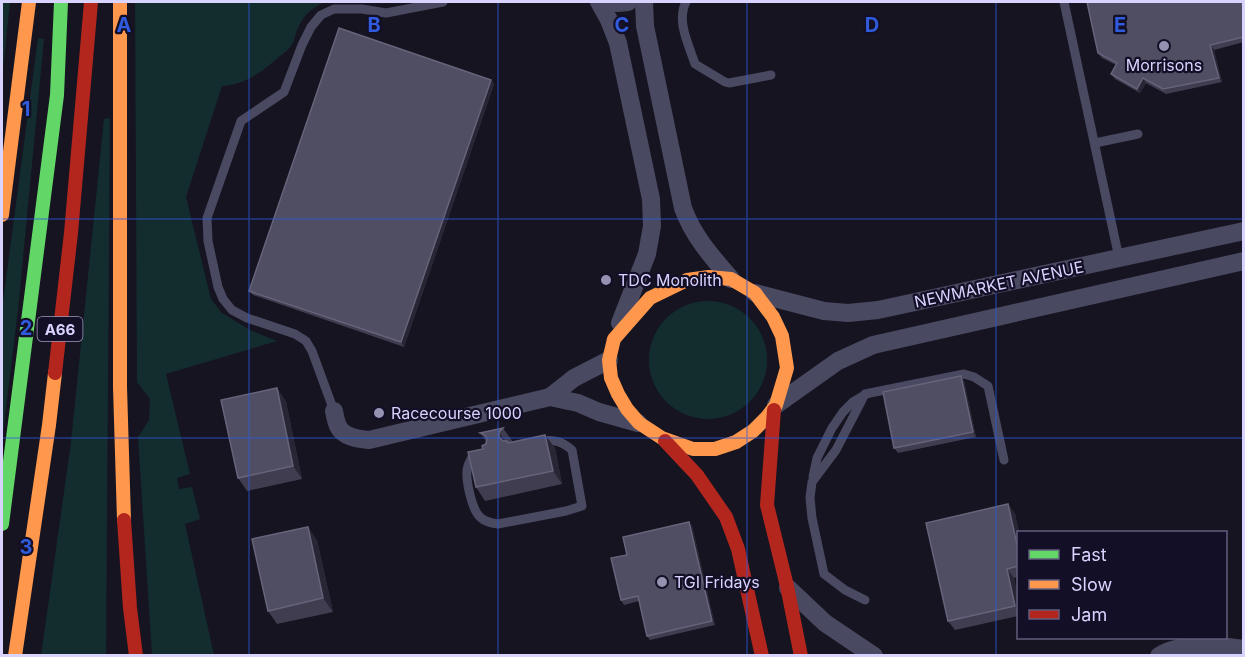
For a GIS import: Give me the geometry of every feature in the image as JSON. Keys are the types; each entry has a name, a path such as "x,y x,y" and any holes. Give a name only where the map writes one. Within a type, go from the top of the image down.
{"main road":[{"path":"2,215 29,2"},
{"name":"A66","path":"2,524 57,95 61,2"},
{"name":"A66","path":"15,656 50,414 92,2"},
{"path":"120,2 120,365 125,532 136,656"},
{"path":"762,656 738,549 726,517 697,475 662,438 639,423 618,394 611,378 609,360 614,339 650,298 687,280 708,277 731,279 745,285 755,293 773,317 782,336 787,368 775,407 767,505 801,656"},
{"path":"662,438 693,449 715,449 736,442 753,431 775,407"},
{"path":"117,609 125,532"}],"street":[{"path":"599,2 618,43 651,199 652,226 647,254 614,339"},
{"path":"605,2 628,2"},
{"path":"644,2 645,26 683,208 689,224 702,245 731,279"},
{"name":"NEWMARKET AVENUE","path":"755,293 848,314 878,310 1244,231"},
{"name":"NEWMARKET AVENUE","path":"775,407 838,361 873,345 1244,261"},
{"path":"550,398 574,378 609,360"},
{"path":"334,411 338,428 357,440 369,440 550,398 578,402 599,412 639,423"},
{"path":"787,586 825,623 874,656"},
{"path":"1159,656 1165,652 1189,647 1221,645 1244,649"}],"lane":[{"path":"334,411 312,351 306,341 295,334 247,318 232,310 223,299 218,287 208,241 207,218 241,121 284,92 302,45 311,27 321,15 334,9 362,9 386,13 443,2"},
{"path":"686,2 681,18 695,64 725,82 771,75"},
{"path":"1064,2 1119,258"},
{"path":"1095,143 1138,134"},
{"path":"865,600 845,590 824,574 810,498 812,482 836,450 865,394 964,374 974,376 988,386 1004,460"},
{"path":"490,453 472,457 467,466 475,511 481,519 498,524 582,506 572,450 550,439 523,446"}],"green space":[{"path":"2,2 10,2 2,79"},
{"path":"135,2 324,2 305,16 291,46 274,62 246,80 222,86 186,197 211,299 222,313 250,330 277,341 166,374 190,474 177,478 179,489 192,487 200,519 185,524 214,655 152,655 138,437 149,420 150,399 137,382"},
{"path":"38,38 44,39 18,310 2,441 2,309"},
{"path":"110,118 106,655 41,656 71,442 104,119"},
{"path":"708,301 731,305 750,318 763,337 767,360 763,383 750,402 731,415 708,419 685,415 666,402 653,383 649,360 653,337 666,318 685,305"}],"building":[{"name":"Morrisons","path":"1087,2 1244,2 1244,37 1210,45 1219,78 1163,89 1143,78 1137,89 1111,74 1117,63 1098,53"},
{"path":"339,28 491,80 401,342 249,291"},
{"path":"961,376 973,432 894,448 883,392"},
{"path":"277,388 293,466 238,478 221,400"},
{"path":"503,428 499,432 499,437 508,443 545,435 553,471 476,487 468,452 483,449 482,446 486,444 487,438 480,433"},
{"path":"1008,504 1017,544 1017,566 1007,569 1015,606 948,621 926,523"},
{"name":"TGI Fridays","path":"689,522 712,621 647,636 638,596 621,600 611,558 627,555 623,537"},
{"path":"308,527 323,598 268,611 252,539"}],"traffic: fast":[{"path":"2,524 57,95 61,2"}],"traffic: slow":[{"path":"2,215 29,2"},
{"path":"120,2 120,387 124,520"},
{"path":"709,277 731,279 755,293 773,317 782,336 787,368 776,405 753,431 736,442 715,449 693,449 662,438 639,423 618,394 611,378 609,360 614,339 650,298 687,280 709,277"},
{"path":"15,656 55,373"}],"traffic: jam":[{"path":"55,373 71,233 91,2"},
{"path":"774,410 767,505 801,656"},
{"path":"665,441 697,475 726,517 738,549 762,656"},
{"path":"124,520 136,656"}],"place":[{"name":"Morrisons","path":"1164,46"},
{"name":"TDC Monolith","path":"606,280"},
{"name":"Racecourse 1000","path":"379,413"},
{"name":"TGI Fridays","path":"662,582"}]}
